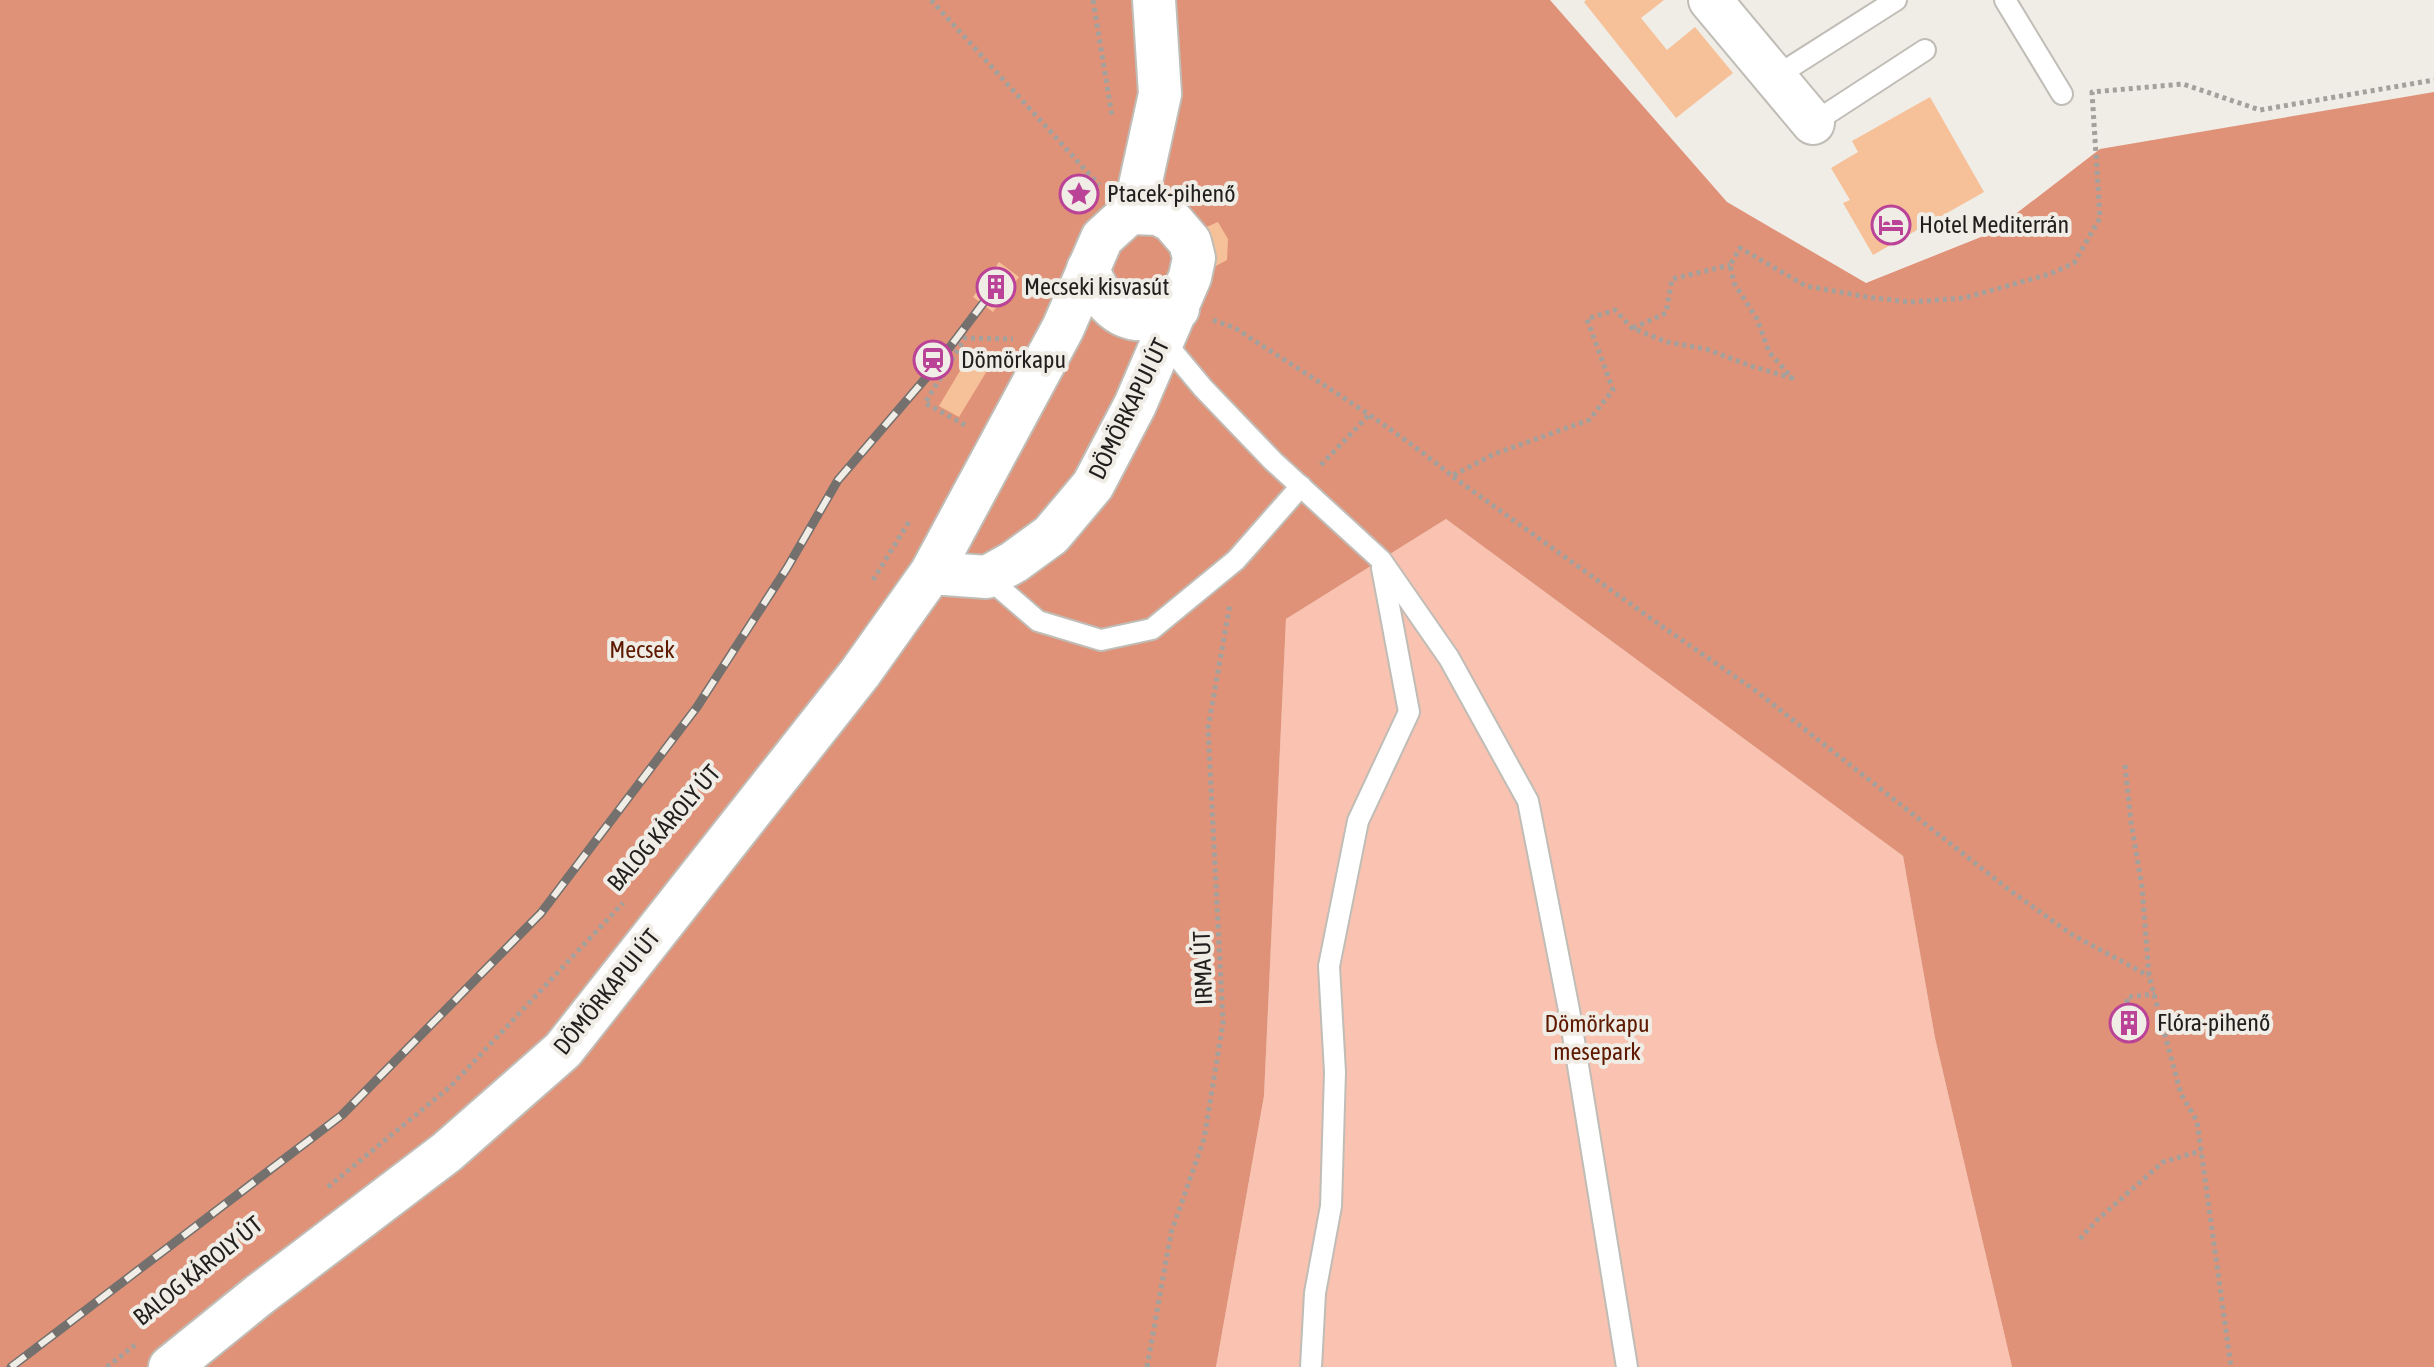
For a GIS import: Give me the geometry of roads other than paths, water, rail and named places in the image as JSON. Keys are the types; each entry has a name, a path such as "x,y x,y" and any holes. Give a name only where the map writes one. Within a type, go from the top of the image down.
{"street":[{"path":"1134,213 1160,94 1154,0"},
{"path":"1710,0 1813,123"},
{"name":"DÖMÖRKAPUI ÚT","path":"155,1354 259,1295 447,1152 563,1050 860,673 931,573 1063,328 1102,238 1134,213 1158,214 1172,221 1190,242 1194,258 1183,322 1093,485 1051,535 987,577"},
{"path":"1088,269 1097,291 1109,307 1122,315 1139,320 1160,318 1183,322"},
{"path":"931,573 987,577"}],"lane":[{"path":"1775,77 1896,0"},
{"path":"2005,0 2062,94"},
{"path":"1813,123 1925,50"},
{"path":"1183,322 1203,388 1381,560 1449,658 1528,801 1569,1010 1627,1367"},
{"path":"987,577 1038,621 1101,640 1152,629 1236,560 1301,486"},
{"path":"1311,1367 1315,1293 1331,1206 1335,1072 1329,966 1358,821 1409,712 1381,560"}],"railway":[{"path":"11,1367 342,1115 541,913 697,707 787,568 838,480 931,372 1000,281"}],"place":[{"name":"Ptacek-pihenő","path":"1079,194"},
{"name":"Hotel Mediterrán","path":"1891,225"},
{"name":"Mecseki kisvasút","path":"996,287"},
{"name":"Dömörkapu","path":"933,360"},
{"name":"Flóra-pihenő","path":"2129,1023"}],"park label":[{"name":"Mecsek","path":"642,650"},
{"name":"Dömörkapu mesepark","path":"1597,1038"}]}
